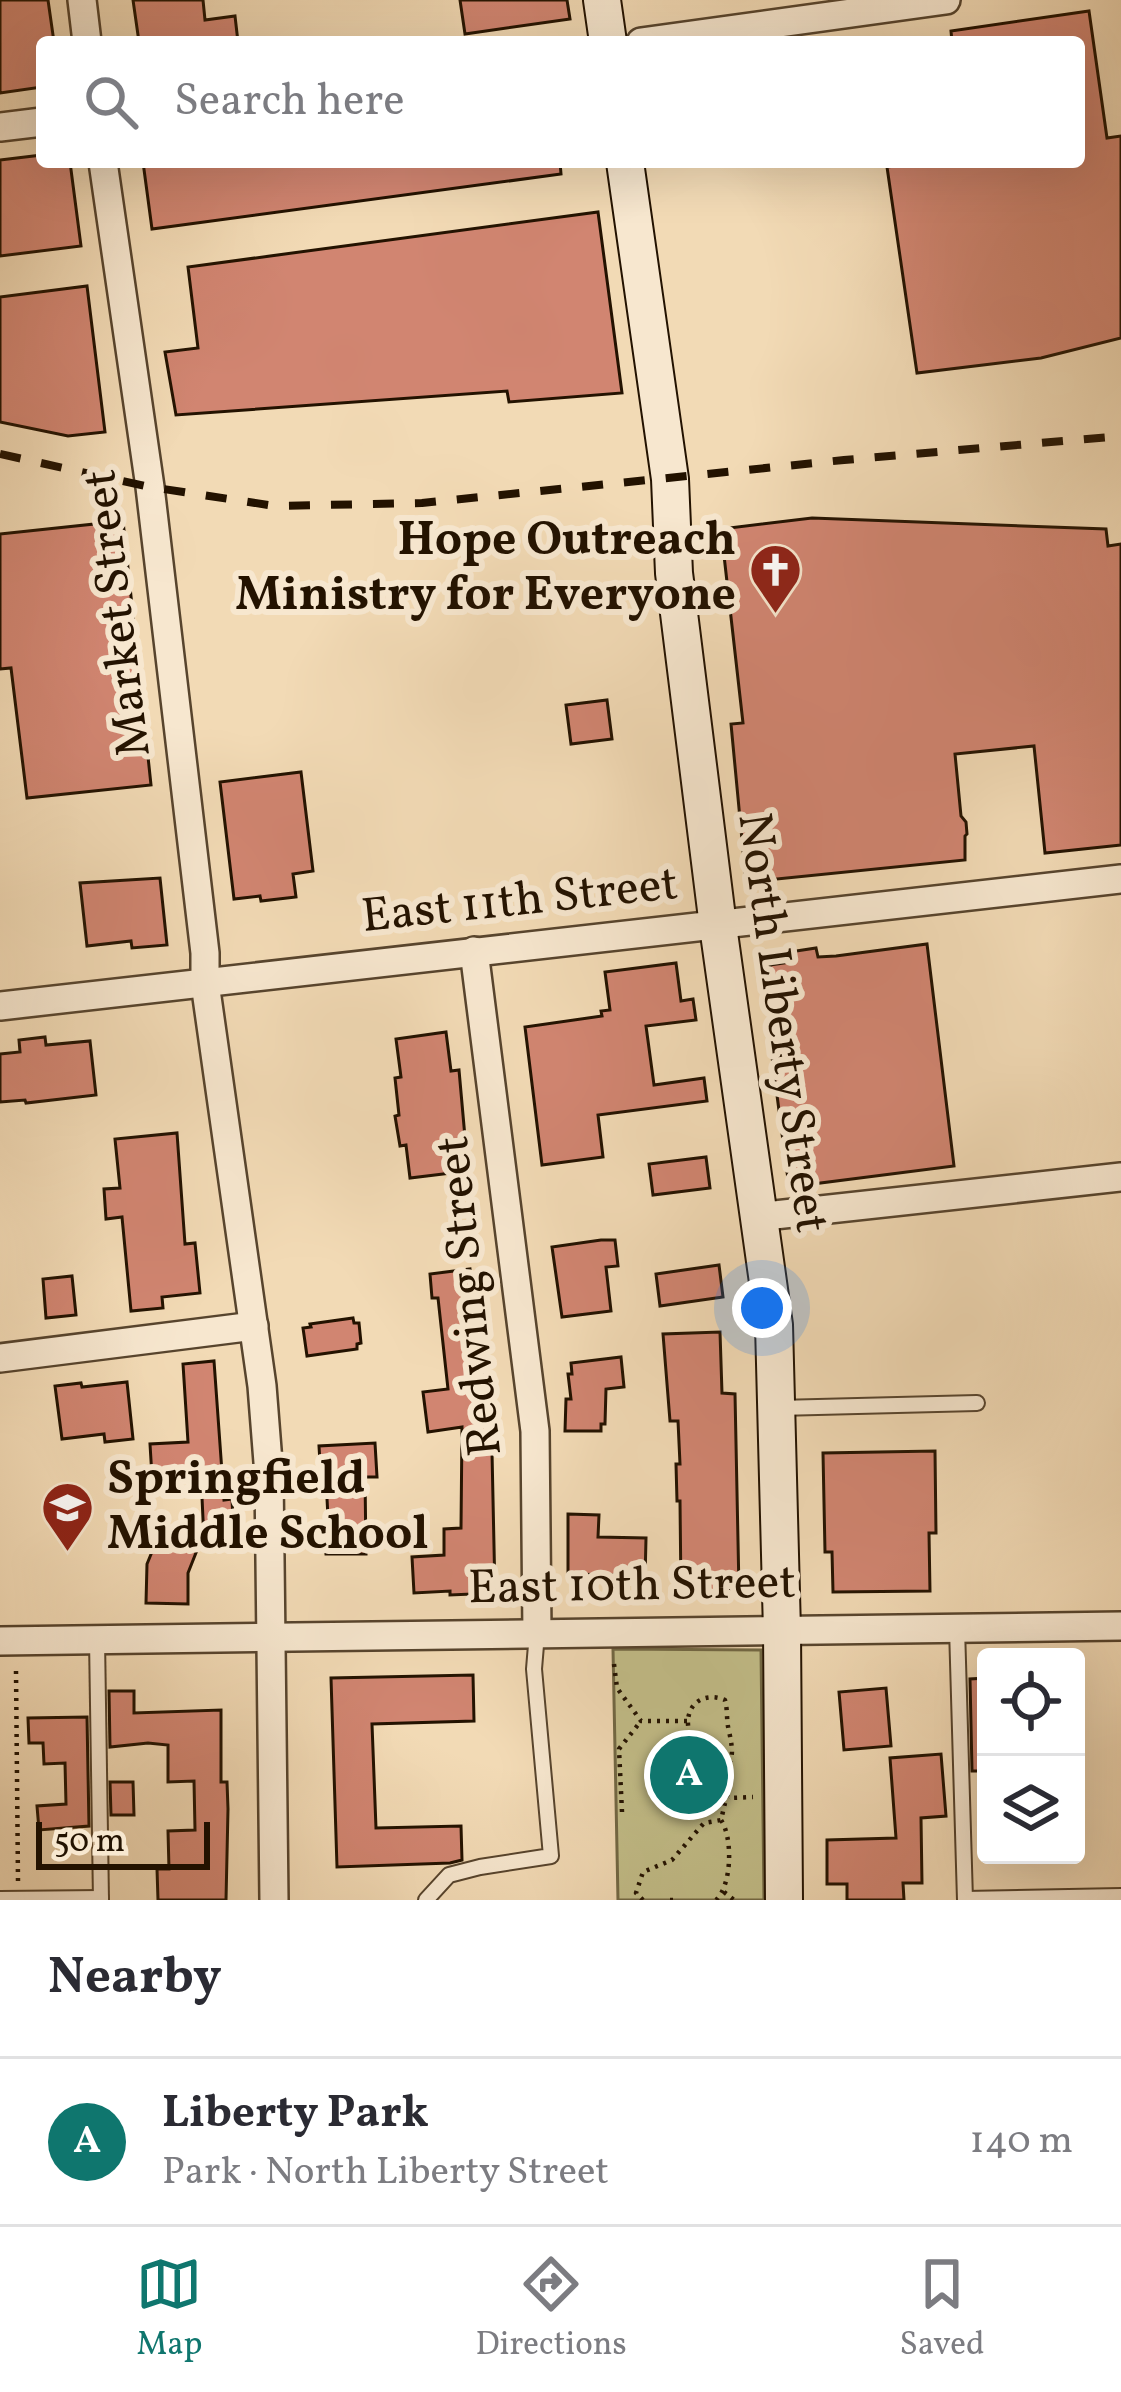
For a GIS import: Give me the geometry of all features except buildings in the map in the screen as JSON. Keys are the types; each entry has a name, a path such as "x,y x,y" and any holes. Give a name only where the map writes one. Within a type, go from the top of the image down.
{"street":[{"path":"82,0 86,36"},
{"path":"602,0 607,36"},
{"path":"685,36 946,0"},
{"path":"0,128 36,123"},
{"name":"Market Street","path":"105,168 150,487 205,983 262,1386 268,1475 274,1900"},
{"name":"North Liberty Street","path":"626,168 670,479 674,573 718,926 774,1325 784,1900"},
{"name":"East 11th Street","path":"0,1006 1121,880"},
{"name":"Redwing Street","path":"474,951 535,1431 537,1633"},
{"path":"758,1217 1121,1177"},
{"path":"0,1358 254,1326"},
{"name":"East 10th Street","path":"0,1641 1121,1626"}],"lane":[{"path":"778,1408 977,1403"},
{"path":"957,1628 965,1900 1121,1896"},
{"path":"426,1900 449,1875 551,1856 534,1669 537,1633"},
{"path":"0,1899 101,1899 97,1640"}],"path":[{"path":"614,1664 617,1688 641,1721"},
{"path":"16,1671 18,1899"},
{"path":"717,1696 725,1700 733,1750 728,1768 716,1776 699,1769 687,1721 700,1699 717,1696"},
{"path":"641,1721 687,1721"},
{"path":"622,1812 618,1751 641,1721"},
{"path":"716,1776 717,1787 729,1798 752,1797"},
{"path":"721,1820 729,1798"},
{"path":"716,1900 724,1892 728,1868 728,1841 721,1820"},
{"path":"643,1900 636,1893 644,1872 672,1860 704,1823 721,1820"},
{"path":"724,1892 734,1900"},
{"path":"670,1900 680,1900"}],"shaded area":[{"path":"613,1649 761,1650 764,1900 618,1900"}],"railway":[{"path":"0,454 150,487 275,506 422,503 1121,436"}],"place":[{"name":"Hope Outreach Ministry for Everyone","path":"775,615"},
{"name":"Springfield Middle School","path":"68,1554"},
{"name":"Liberty Park","path":"689,1775"}]}
